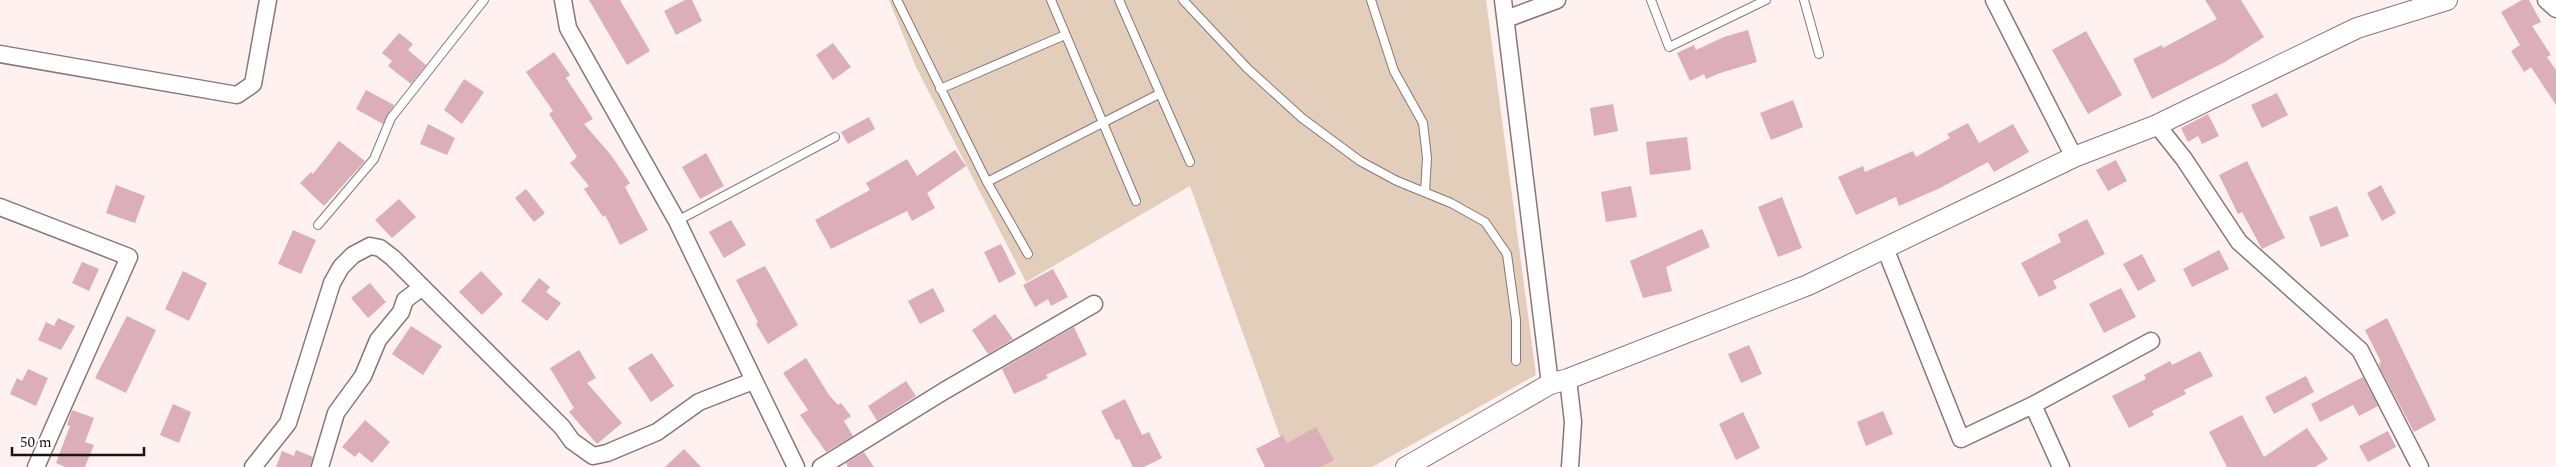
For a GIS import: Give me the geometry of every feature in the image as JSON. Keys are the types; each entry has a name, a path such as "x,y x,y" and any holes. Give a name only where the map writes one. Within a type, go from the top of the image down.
{"street":[{"path":"0,54 237,95 253,84 268,0"},
{"path":"563,0 568,28 677,221 796,467"},
{"path":"1503,0 1559,382 1574,422 1570,467"},
{"path":"1506,19 1557,0"},
{"path":"1994,0 2074,157"},
{"path":"1406,467 1559,382 1808,285 2074,157 2157,125 2396,8 2448,0"},
{"path":"2546,0 2556,9"},
{"path":"2157,125 2184,159 2239,242 2360,350 2420,467"},
{"path":"0,207 129,257 36,467"},
{"path":"253,467 288,423 332,283 341,267 362,248 370,246 380,248 393,258 562,427 572,442 593,456 607,453 656,432 699,402 753,380"},
{"path":"1885,248 1961,439 2033,405 2151,341"},
{"path":"320,467 336,413 363,376 378,340 401,312 405,300 421,288"},
{"path":"821,467 944,391 1094,304"},
{"path":"2033,405 2061,467"}],"lane":[{"path":"318,225 374,159 391,118 484,0"},
{"path":"897,0 987,182 1028,254"},
{"path":"1051,0 1136,201"},
{"path":"1119,0 1190,162"},
{"path":"1183,0 1247,68 1302,118 1360,162 1452,203 1486,222 1507,254 1516,320 1516,361"},
{"path":"1371,0 1394,71 1423,123 1427,158 1425,192"},
{"path":"1651,0 1669,47 1766,0"},
{"path":"1804,0 1818,54"},
{"path":"940,89 1065,35"},
{"path":"987,182 1159,94"},
{"path":"677,221 835,137"}],"shaded area":[{"path":"889,0 1486,0 1536,375 1372,467 1291,467 1190,186 1026,282 916,67"}],"building":[{"path":"589,0 620,0 650,51 627,65"},
{"path":"685,0 692,0 702,21 676,35 664,11"},
{"path":"2205,0 2241,0 2264,37 2225,62 2152,99 2133,59 2162,45 2163,48 2217,19"},
{"path":"2522,0 2529,0 2541,22 2532,26 2551,55 2547,57 2556,70 2556,105 2531,67 2524,72 2511,51 2520,45 2501,12"},
{"path":"1748,30 1757,62 1706,79 1704,74 1690,81 1677,53 1694,45 1696,50 1724,37"},
{"path":"2086,31 2122,95 2088,114 2052,50"},
{"path":"399,33 413,44 408,50 426,65 411,84 388,66 392,61 382,53"},
{"path":"833,43 851,67 833,80 816,55"},
{"path":"554,52 570,75 566,78 593,119 584,124 611,155 630,183 625,187 648,230 620,245 605,215 603,217 584,189 589,186 570,163 577,157 549,114 553,111 526,72"},
{"path":"464,79 484,92 462,124 444,110"},
{"path":"366,90 394,105 383,124 356,109"},
{"path":"2277,93 2288,115 2262,128 2251,105"},
{"path":"1793,100 1803,127 1771,140 1760,113"},
{"path":"1613,104 1618,131 1594,136 1590,108"},
{"path":"2208,114 2219,136 2202,144 2198,136 2188,142 2181,128"},
{"path":"869,117 875,129 848,144 841,132"},
{"path":"1968,123 1979,143 2013,124 2029,152 1994,172 1988,162 1940,188 1899,206 1896,197 1856,215 1838,177 1863,166 1865,172 1913,151 1916,157 1950,138 1947,134"},
{"path":"428,124 455,138 447,155 420,144"},
{"path":"1687,137 1691,170 1650,175 1646,142"},
{"path":"339,141 365,161 324,206 300,183 311,172 313,174"},
{"path":"955,150 966,166 927,193 935,208 912,221 907,211 831,249 815,220 870,190 866,183 907,159 917,176"},
{"path":"706,153 724,186 700,199 682,167"},
{"path":"2116,160 2127,181 2108,191 2096,170"},
{"path":"2247,161 2285,238 2262,249 2242,212 2238,214 2219,175"},
{"path":"116,185 145,196 135,223 106,213"},
{"path":"2381,185 2396,213 2382,221 2367,193"},
{"path":"1631,186 1637,217 1606,222 1601,192"},
{"path":"526,189 545,213 534,222 515,198"},
{"path":"1782,197 1802,248 1778,257 1758,207"},
{"path":"399,199 416,217 392,238 375,220"},
{"path":"2337,206 2349,236 2321,247 2309,217"},
{"path":"2087,219 2105,254 2053,281 2057,288 2039,297 2021,263 2061,242 2058,234"},
{"path":"731,220 746,245 724,258 709,232"},
{"path":"1702,229 1710,247 1666,267 1672,291 1643,298 1630,261"},
{"path":"293,230 316,240 301,274 278,264"},
{"path":"1001,244 1016,274 999,283 984,252"},
{"path":"2219,250 2229,269 2192,287 2183,269"},
{"path":"2142,254 2156,281 2138,291 2123,264"},
{"path":"82,262 99,269 89,291 72,283"},
{"path":"765,266 798,325 768,344 756,324 758,322 736,280"},
{"path":"1053,269 1068,297 1051,306 1048,299 1035,307 1023,285"},
{"path":"183,271 207,283 189,321 165,309"},
{"path":"481,271 503,294 482,315 459,292"},
{"path":"539,278 550,287 546,292 561,303 547,321 521,301"},
{"path":"370,283 386,302 368,318 351,298"},
{"path":"933,288 945,311 920,324 908,301"},
{"path":"2121,288 2136,317 2104,333 2089,304"},
{"path":"995,314 1013,339 988,354 972,330"},
{"path":"127,316 156,330 126,393 95,378"},
{"path":"58,318 75,326 61,350 38,340 46,322 54,326"},
{"path":"2387,318 2436,420 2414,432 2380,368 2379,363 2381,362 2365,330"},
{"path":"411,326 442,346 423,375 392,354"},
{"path":"1074,327 1087,355 1046,375 1048,378 1014,394 1002,369"},
{"path":"1749,345 1762,374 1741,383 1728,354"},
{"path":"579,350 596,378 587,383 622,423 597,444 569,412 574,408 550,368"},
{"path":"2200,351 2213,376 2184,390 2186,394 2152,411 2154,415 2129,428 2112,396 2146,379 2144,375 2170,361 2172,365"},
{"path":"652,353 674,386 651,402 628,368"},
{"path":"806,358 829,395 838,405 841,403 851,416 844,421 853,436 826,452 800,415 808,410 783,373"},
{"path":"28,369 48,378 36,406 10,394 17,378 22,381"},
{"path":"2306,376 2314,392 2274,414 2265,397"},
{"path":"2363,377 2378,406 2359,416 2353,405 2320,422 2311,404"},
{"path":"906,381 916,396 877,421 868,406"},
{"path":"1125,399 1142,435 1149,432 1162,458 1144,467 1133,467 1119,439 1116,440 1101,411"},
{"path":"173,404 191,412 179,443 160,435"},
{"path":"72,410 94,418 85,442 94,445 85,467 66,467 56,463 70,426 67,425"},
{"path":"1883,411 1893,434 1866,446 1857,422"},
{"path":"1743,412 1760,448 1736,460 1719,424"},
{"path":"2242,415 2264,457 2307,428 2328,459 2315,467 2227,467 2209,432"},
{"path":"365,420 390,442 372,463 359,452 355,457 342,447"},
{"path":"1316,427 1334,460 1321,467 1265,467 1256,449 1283,435 1287,443"},
{"path":"2388,431 2396,447 2368,462 2359,446"},
{"path":"684,449 701,467 665,467"},
{"path":"296,450 313,457 310,467 276,467 282,451 294,456"},
{"path":"864,452 874,467 848,467 846,463"}]}
